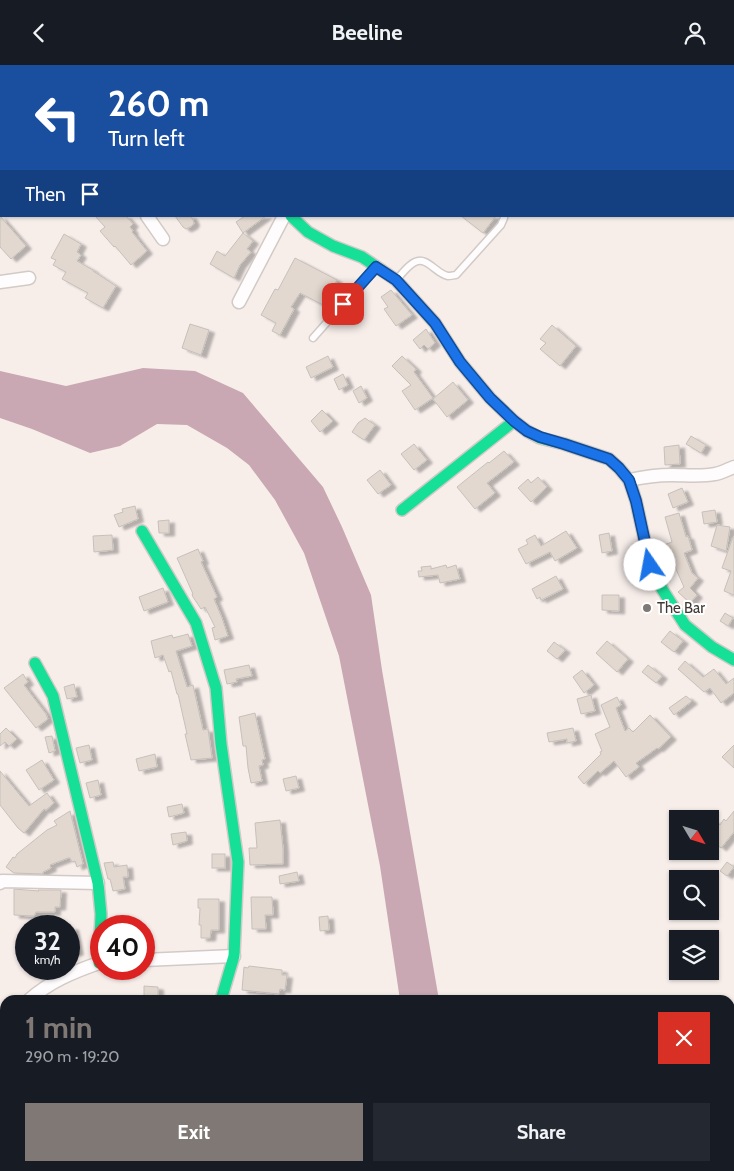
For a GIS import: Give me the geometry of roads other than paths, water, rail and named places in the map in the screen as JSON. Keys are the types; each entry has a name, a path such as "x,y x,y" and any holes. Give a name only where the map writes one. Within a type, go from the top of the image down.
{"street":[{"path":"148,217 163,239"},
{"path":"240,302 283,217"},
{"path":"292,217 308,232 333,246 362,257 396,280 435,323 460,362 490,398 527,431 609,459 619,468 629,480 636,501 650,565 662,589 685,625 712,647 734,658"},
{"path":"0,282 29,277"},
{"path":"402,510 514,421"},
{"path":"629,480 647,476 718,474 734,467"},
{"path":"142,531 196,623 216,688 221,744 238,863 234,956 222,995"},
{"path":"36,663 54,696 98,883 101,915"},
{"path":"0,883 2,881 98,883"},
{"path":"155,960 234,956"},
{"path":"35,995 71,973 90,966"}],"lane":[{"path":"396,280 413,262 418,261 424,261 448,276 456,275 501,225 504,217"},
{"path":"313,338 376,267"}],"place":[{"name":"The Bar","path":"647,608"}]}
